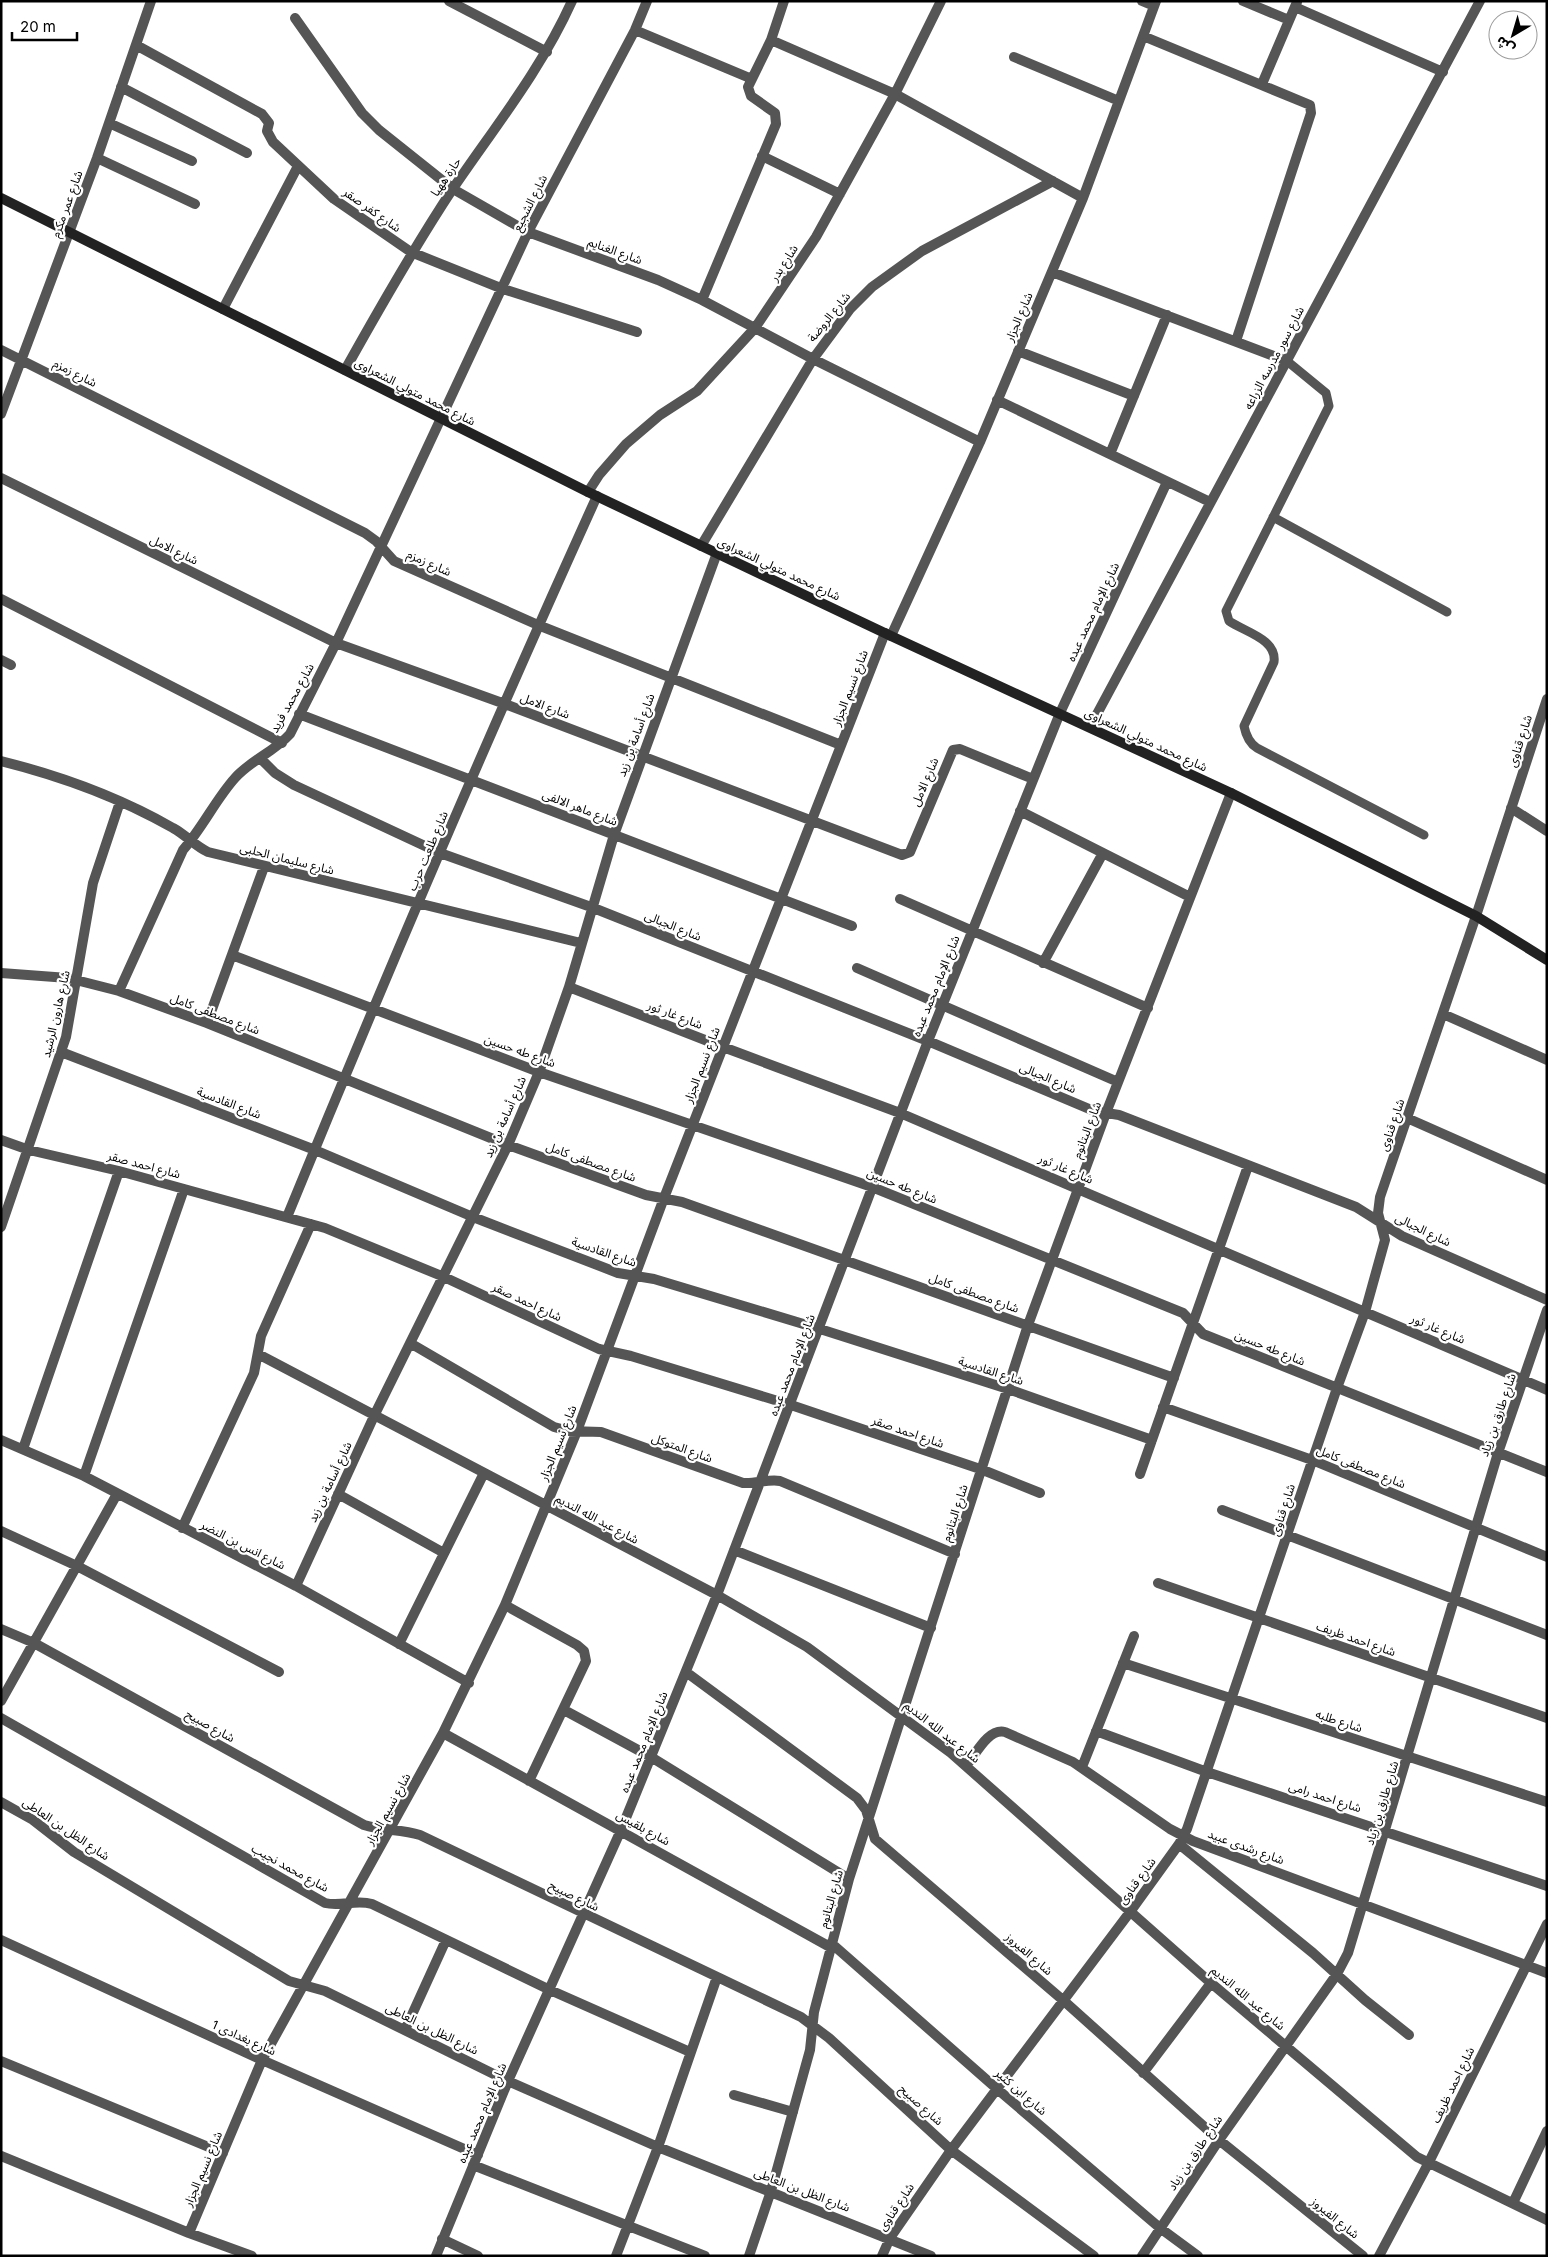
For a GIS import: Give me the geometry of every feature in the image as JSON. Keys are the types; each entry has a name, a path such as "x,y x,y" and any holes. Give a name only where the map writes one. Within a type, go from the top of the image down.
{"street":[{"name":"شارع عمر مكرم","path":"1,414 97,158 151,1"},
{"path":"450,1 547,52"},
{"name":"حارة ههيا","path":"344,370 411,252 547,52 572,1"},
{"path":"702,300 777,118 771,108 751,96 748,92 752,79 771,40 784,1"},
{"name":"شارع بدر","path":"593,494 598,476 626,444 660,416 697,391 755,328 797,268 840,194 895,94 941,1"},
{"path":"1142,1 1155,4"},
{"path":"1242,1 1289,20"},
{"name":"شارع سور مدرسه الزراعه","path":"1090,728 1480,1"},
{"name":"شارع الشجيع","path":"442,419 503,290 528,232 635,30 644,2"},
{"name":"شارع الجزار","path":"888,634 980,442 1083,198 1155,4"},
{"path":"1262,84 1296,4 1443,72"},
{"name":"شارع الغنايم","path":"295,18 362,113 379,130 453,189 528,232 658,280 702,300 813,359 980,442"},
{"path":"635,30 752,79"},
{"path":"1143,36 1307,102 1311,109 1236,341"},
{"path":"771,40 895,94 1083,198"},
{"name":"شارع كفر صقر","path":"136,45 262,114 268,123 268,138 298,166 334,199 411,252 503,290 637,332"},
{"path":"1014,57 1119,101"},
{"path":"121,88 247,153"},
{"path":"109,123 192,161"},
{"path":"762,156 840,194"},
{"path":"97,158 195,204"},
{"path":"223,309 298,166"},
{"name":"شارع الروضة","path":"701,546 813,359 850,309 896,268 922,251 1053,182"},
{"name":"شارع محمد متولي الشعراوى","path":"1,198 593,494 888,634 1231,792 1476,916 1547,960"},
{"path":"1052,272 1287,360"},
{"path":"1110,454 1167,315"},
{"name":"شارع زمزم","path":"1,350 365,533 394,561 538,625 841,745"},
{"path":"1018,350 1134,396"},
{"path":"997,400 1210,502"},
{"name":"شارع محمد فريد","path":"119,991 177,860 236,777 282,743 290,734 336,643 380,546 442,419"},
{"name":"شارع الامل","path":"1,478 336,643 505,704 905,855 910,852 953,750 960,749 1033,779"},
{"name":"شارع الإمام محمد عبده","path":"436,2256 508,2081 621,1830 717,1596 820,1329 928,1040 1060,713 1167,482"},
{"name":"شارع طلعت حرب","path":"287,1218 372,1010 420,903 593,494"},
{"name":"شارع أسامة بن زيد","path":"296,1586 375,1414 508,1145 539,1072 569,987 591,907 614,835 717,553"},
{"path":"1,599 282,743"},
{"name":"شارع نسيم الجزار","path":"189,2233 262,2060 392,1829 443,1734 505,1605 577,1431 751,972 841,745 888,634"},
{"name":"شارع قناوى","path":"882,2256 890,2238 951,2150 996,2088 1064,2001 1182,1840 1289,1536 1312,1460 1365,1312 1385,1240 1378,1205 1380,1197 1546,704"},
{"name":"شارع ماهر الالفى","path":"299,714 852,926"},
{"name":"شارع الجبالى","path":"260,758 275,773 294,786 440,853 591,907 751,972 928,1040 1094,1111 1119,1115 1356,1207 1402,1236 1547,1300"},
{"name":"شارع سليمان الحلبى","path":"1,761 60,777 120,802 174,829 208,852 581,943"},
{"name":"شارع البتانوم","path":"749,2256 771,2191 810,2050 812,2024 830,1945 868,1817 983,1470 1028,1325 1106,1113 1231,792"},
{"name":"شارع هارون الرشيد","path":"1,1227 62,1052 78,980 93,883 120,802"},
{"path":"1511,808 1547,831"},
{"path":"1020,811 1190,897"},
{"path":"1043,963 1104,853"},
{"path":"207,1023 264,867"},
{"path":"900,899 1148,1008"},
{"name":"شارع طه حسين","path":"232,955 372,1010 539,1072 872,1187 1183,1313 1203,1334 1547,1472"},
{"path":"857,968 1118,1082"},
{"name":"شارع مصطفى كامل","path":"1,973 78,980 119,991 207,1023 508,1145 646,1195 682,1202 1174,1378"},
{"name":"شارع غار ثور","path":"569,987 900,1113 1547,1390"},
{"path":"1443,1014 1547,1060"},
{"name":"شارع القادسية","path":"62,1052 315,1150 473,1217 618,1273 654,1279 820,1329 1008,1389 1152,1440"},
{"path":"1407,1118 1547,1180"},
{"name":"شارع احمد صقر","path":"1,1140 29,1150 120,1171 311,1224 444,1277 590,1345 791,1405 983,1470 1040,1493"},
{"path":"1140,1474 1248,1166"},
{"path":"23,1449 120,1171"},
{"path":"84,1476 184,1189"},
{"path":"182,1528 254,1373 261,1336 311,1224"},
{"name":"شارع طارق بن زياد","path":"1142,2256 1219,2140 1337,1974 1348,1953 1409,1757 1498,1453 1547,1310"},
{"name":"شارع المتوكل","path":"410,1343 554,1427 577,1431 601,1432 743,1483 780,1481 955,1554"},
{"name":"شارع عبد الله النديم","path":"258,1354 717,1596 807,1647 903,1716 966,1766 1130,1912 1285,2046 1428,2164 1547,2220"},
{"name":"شارع مصطفى كامل","path":"1164,1407 1312,1460 1547,1556"},
{"name":"شارع انس بن النضر","path":"1,1440 84,1476 296,1586 469,1683"},
{"path":"399,1644 484,1473"},
{"path":"1,1701 117,1494"},
{"path":"338,1494 444,1553"},
{"path":"1222,1510 1547,1635"},
{"path":"1,1531 77,1566 279,1672"},
{"path":"734,1550 931,1628"},
{"name":"شارع احمد ظريف","path":"1158,1583 1547,1718"},
{"path":"505,1605 577,1645 584,1651 586,1661 584,1670 529,1781"},
{"name":"شارع صبيح","path":"1,1629 34,1643 364,1825 420,1836 812,2024 951,2150 1094,2256"},
{"path":"1082,1767 1134,1636"},
{"name":"شارع طلبه","path":"1123,1664 1547,1802"},
{"name":"شارع الفيروز","path":"686,1672 857,1798 868,1817 876,1839 1064,2001 1142,2073 1219,2140 1362,2256"},
{"path":"564,1710 651,1757 850,1879"},
{"name":"شارع محمد نجيب","path":"1,1718 325,1903 333,1905 365,1902 372,1904 550,1990 690,2052"},
{"name":"شارع رشدى عبيد","path":"966,1766 990,1736 1000,1730 1082,1767 1182,1840 1364,1903 1547,1973"},
{"name":"شارع احمد رامى","path":"1096,1731 1207,1772 1386,1830 1547,1886"},
{"name":"شارع بلقيس","path":"443,1734 830,1945"},
{"name":"شارع الظل بن العاطى","path":"1,1802 33,1820 82,1857 282,1978 325,1991 508,2081 658,2147 890,2238 931,2256"},
{"path":"1182,1840 1409,2035"},
{"name":"شارع احمد ظريف","path":"1379,2256 1428,2164 1547,1924"},
{"path":"405,2030 446,1940"},
{"name":"شارع بغدادى 1","path":"1,1941 262,2060 478,2155"},
{"name":"شارع ابن كثير","path":"830,1945 1160,2228 1198,2256"},
{"path":"616,2256 658,2147 717,1977"},
{"path":"1142,2073 1212,1983"},
{"path":"1,2061 223,2152"},
{"path":"734,2095 793,2112"},
{"path":"1514,2203 1547,2131"},
{"path":"1,2156 189,2233 252,2256"},
{"path":"473,2165 705,2256"},
{"path":"442,2239 478,2256"}],"lane":[{"path":"1287,360 1326,393 1329,406 1226,611 1229,621 1268,643 1275,655 1274,662 1244,726 1246,736 1251,744 1257,748 1424,835"},
{"path":"1273,517 1448,612"}]}
